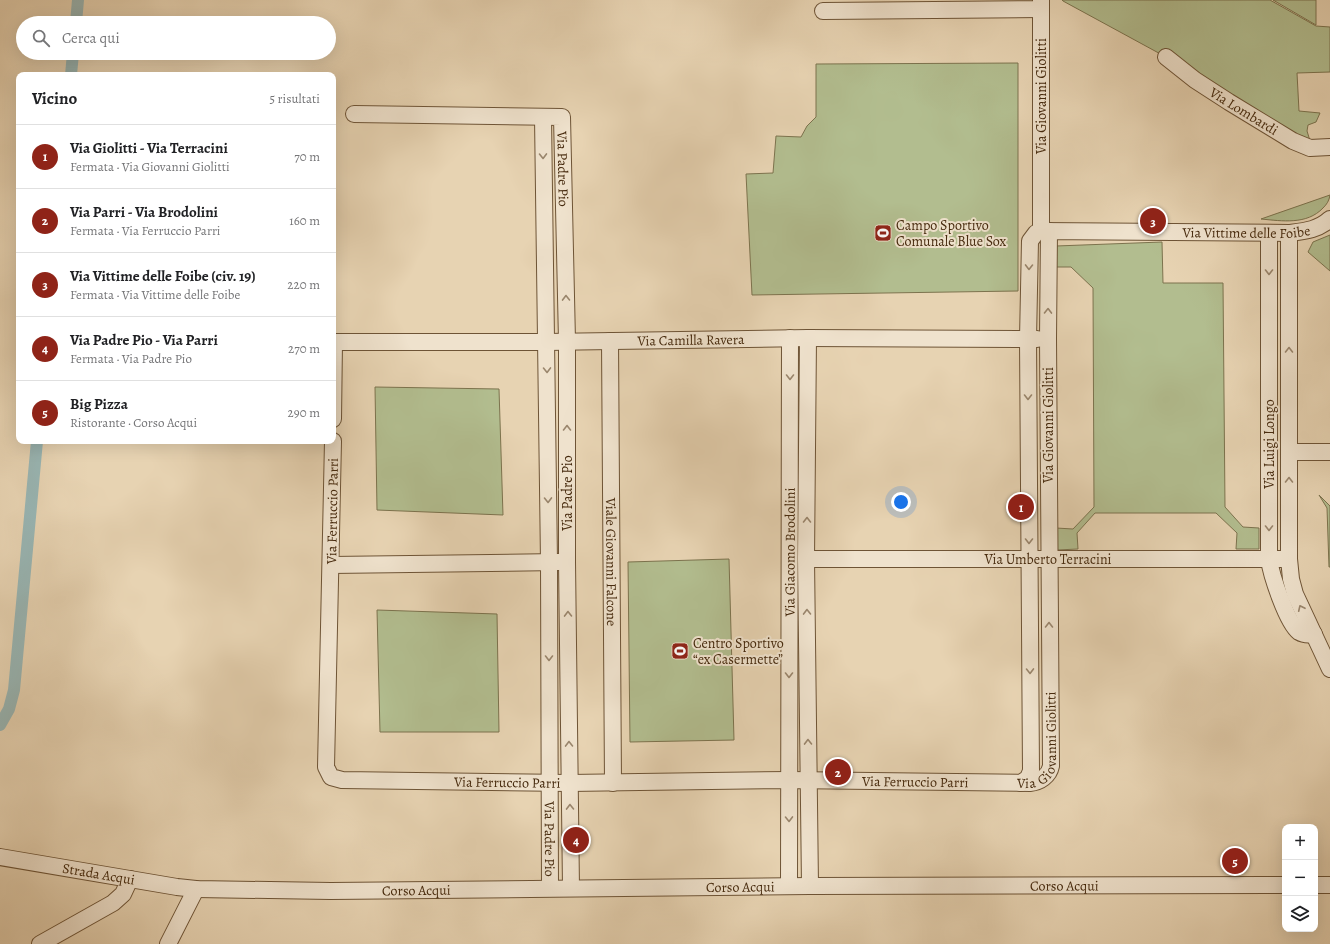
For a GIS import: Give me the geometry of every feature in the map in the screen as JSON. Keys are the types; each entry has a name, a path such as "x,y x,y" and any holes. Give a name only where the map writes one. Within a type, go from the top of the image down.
{"street":[{"path":"823,11 1041,5"},
{"name":"Via Giovanni Giolitti","path":"1021,783 1034,782 1042,779 1049,771 1051,766 1048,339 1043,231 1041,5"},
{"name":"Via Lombardi","path":"1166,57 1195,80 1293,141 1310,148 1330,147"},
{"name":"Via Padre Pio","path":"354,114 562,117 567,341 567,562 571,888"},
{"name":"Via Padre Pio","path":"543,117 549,562 550,888"},
{"name":"Via Vittime delle Foibe","path":"1043,231 1289,233 1309,231 1318,228 1330,219"},
{"name":"Via Giovanni Giolitti","path":"1021,783 1028,778 1031,771 1028,339 1029,244 1034,235 1043,231"},
{"name":"Via Luigi Longo","path":"1269,233 1270,570 1283,604 1298,631 1307,636 1314,634"},
{"name":"Via Luigi Longo","path":"1289,233 1289,560 1291,579 1295,594 1330,669"},
{"name":"Via Camilla Ravera","path":"336,342 546,342 790,338 1048,339"},
{"name":"Via Giacomo Brodolini","path":"790,338 790,886"},
{"name":"Via Giacomo Brodolini","path":"808,338 806,559 810,886"},
{"name":"Viale Giovanni Falcone","path":"610,341 613,783"},
{"name":"Via Ferruccio Parri","path":"333,444 326,767 331,777 342,780 550,783 789,780 1021,783"},
{"path":"1289,452 1330,452"},
{"name":"Via Umberto Terracini","path":"806,559 1289,560"},
{"path":"331,565 567,562"},
{"name":"Strada Acqui","path":"0,857 196,889"},
{"path":"40,944 113,903 123,894 130,879"},
{"name":"Corso Acqui","path":"196,889 331,891 790,886 1282,885"},
{"path":"1318,885 1330,885"},
{"path":"168,944 196,889"}],"green space":[{"path":"1062,0 1270,0 1316,26 1330,27 1330,72 1297,73 1299,111 1320,113 1316,122 1308,125 1307,131 1311,144 1166,57"},
{"path":"1273,0 1316,0 1316,25"},
{"name":"Campo Sportivo Comunale Blue Sox","path":"1018,63 1018,291 752,295 746,174 773,173 776,136 801,137 807,126 816,117 816,64"},
{"path":"1330,195 1327,204 1310,217 1294,221 1261,219"},
{"path":"1330,235 1330,271 1308,252 1313,242"},
{"path":"1162,242 1163,283 1223,283 1225,507 1243,527 1259,528 1259,549 1236,549 1237,533 1216,513 1095,513 1077,533 1078,549 1057,550 1056,528 1073,529 1094,507 1093,288 1071,267 1056,267 1056,246"},
{"path":"375,387 499,389 503,515 377,510"},
{"path":"1319,495 1330,506 1330,567 1327,508"},
{"name":"Centro Sportivo “ex Casermette”","path":"729,559 734,740 630,742 628,562"},
{"path":"377,610 497,614 499,732 380,732"}],"waterway":[{"path":"77,16 78,0"},
{"path":"71,72 72,60"},
{"path":"0,725 9,709 14,690 37,444"}],"place":[{"name":"Via Vittime delle Foibe (civ. 19)","path":"1153,221"},
{"name":"Campo Sportivo Comunale Blue Sox","path":"883,233"},
{"name":"Via Giolitti - Via Terracini","path":"1021,507"},
{"name":"Centro Sportivo “ex Casermette”","path":"680,651"},
{"name":"Via Parri - Via Brodolini","path":"838,772"},
{"name":"Via Padre Pio - Via Parri","path":"576,840"},
{"name":"Big Pizza","path":"1235,861"}]}
